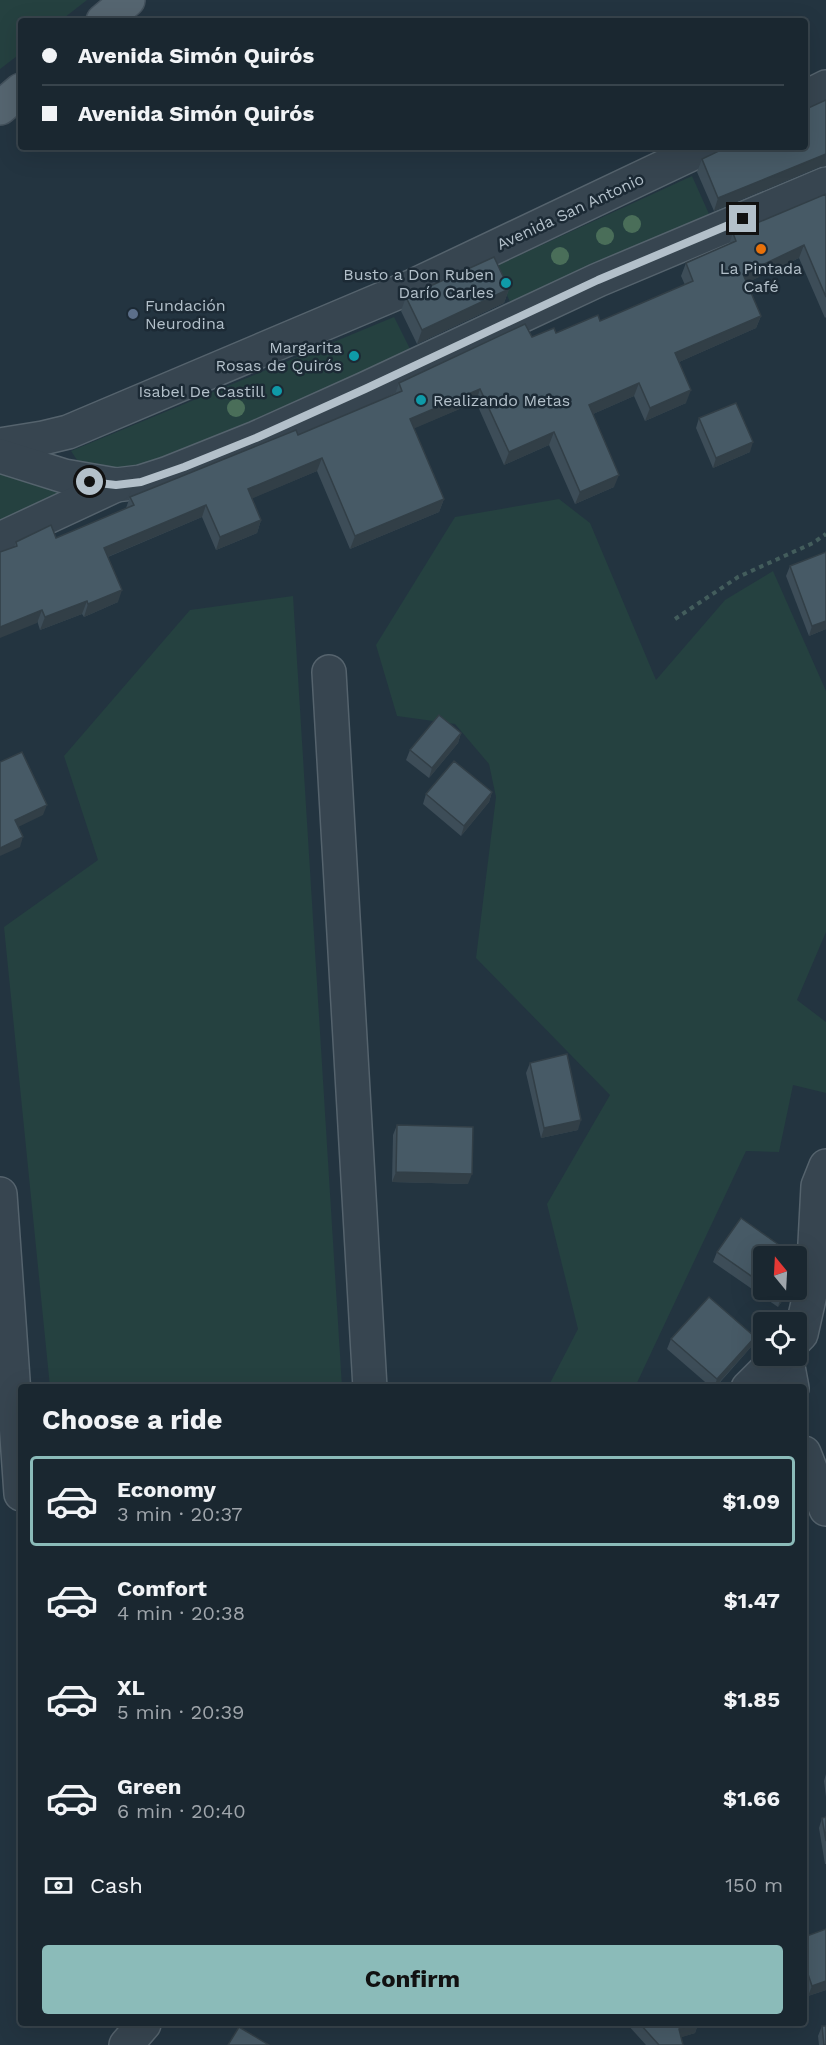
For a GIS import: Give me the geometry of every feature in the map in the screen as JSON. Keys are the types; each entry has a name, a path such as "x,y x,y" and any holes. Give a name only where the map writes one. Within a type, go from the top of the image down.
{"main road":[{"path":"107,18 128,0"},
{"path":"0,108 18,93"}],"street":[{"path":"808,97 826,87"},
{"name":"Avenida San Antonio","path":"0,445 68,432 412,286 700,150"},
{"path":"0,456 64,476 116,485 141,482 166,474 256,438 598,280 826,184"},
{"path":"0,539 116,485"},
{"path":"328,672 370,1384"},
{"path":"807,1317 820,1280 818,1186 826,1166"},
{"path":"0,1194 18,1451"},
{"path":"752,1384 770,1366"},
{"path":"788,1366 791,1384"},
{"path":"807,1461 826,1509"},
{"path":"112,2026 116,2045"},
{"path":"126,2045 142,2026"}],"path":[{"path":"675,620 738,577 813,543 826,534"}],"green space":[{"path":"0,0 87,0 64,18 18,18 18,55 0,69"},
{"path":"692,176 709,214 511,304 494,267"},
{"path":"394,317 413,355 122,474 85,472 71,451"},
{"path":"0,464 83,488 0,524"},
{"path":"559,499 590,523 656,680 725,600 773,571 826,691 826,932 797,1000 826,1022 826,1093 793,1085 779,1152 746,1151 636,1384 550,1384 578,1329 547,1204 610,1095 476,958 496,797 489,764 455,724 397,716 376,645 455,517"},
{"path":"293,596 342,1384 50,1384 4,927 98,860 64,756 190,610"}],"building":[{"path":"826,100 826,154 718,198 702,159 720,150 808,150 808,108"},
{"path":"826,194 826,297 804,245 743,274 761,316 675,353 691,390 650,408 639,383 589,405 619,475 580,492 554,432 509,452 480,389 410,419 444,499 355,536 322,458 248,489 261,520 220,537 206,505 104,548 122,590 88,604 87,601 45,617 42,610 0,627 0,552 17,546 16,542 51,525 56,538 134,505 130,497 296,430 298,435 402,391 399,383 525,324 532,337 554,328 556,333 598,315 600,321 693,281 686,263 736,241 733,233"},
{"path":"494,257 509,289 422,330 406,297"},
{"path":"736,403 753,442 716,458 699,418"},
{"path":"826,552 826,621 812,626 790,566"},
{"path":"439,715 461,733 432,768 410,750"},
{"path":"22,752 47,805 15,820 23,837 0,848 0,762"},
{"path":"454,761 492,792 464,826 426,794"},
{"path":"567,1054 581,1120 544,1128 530,1063"},
{"path":"397,1125 473,1127 472,1174 396,1172"},
{"path":"741,1218 780,1246 753,1246 753,1277 717,1252"},
{"path":"709,1297 753,1335 753,1339 717,1379 671,1339"},
{"path":"826,1817 826,1841 822,1818"},
{"path":"826,1929 826,1981 812,1986 807,1974 807,1936"},
{"path":"642,2026 689,2026 679,2029 683,2045 659,2045"},
{"path":"822,2026 826,2026 826,2045 824,2045"},
{"path":"239,2027 269,2045 228,2045"}],"place":[{"name":"La Pintada Café","path":"761,249"},
{"name":"Busto a Don Ruben Darío Carles","path":"506,283"},
{"name":"Fundación Neurodina","path":"133,314"},
{"name":"Margarita Rosas de Quirós","path":"354,356"},
{"name":"Isabel De Castill","path":"277,391"},
{"name":"Realizando Metas","path":"421,400"}],"route":[{"path":"90,482 116,485 141,482 184,467 256,438 365,389 598,280 743,219"}]}
